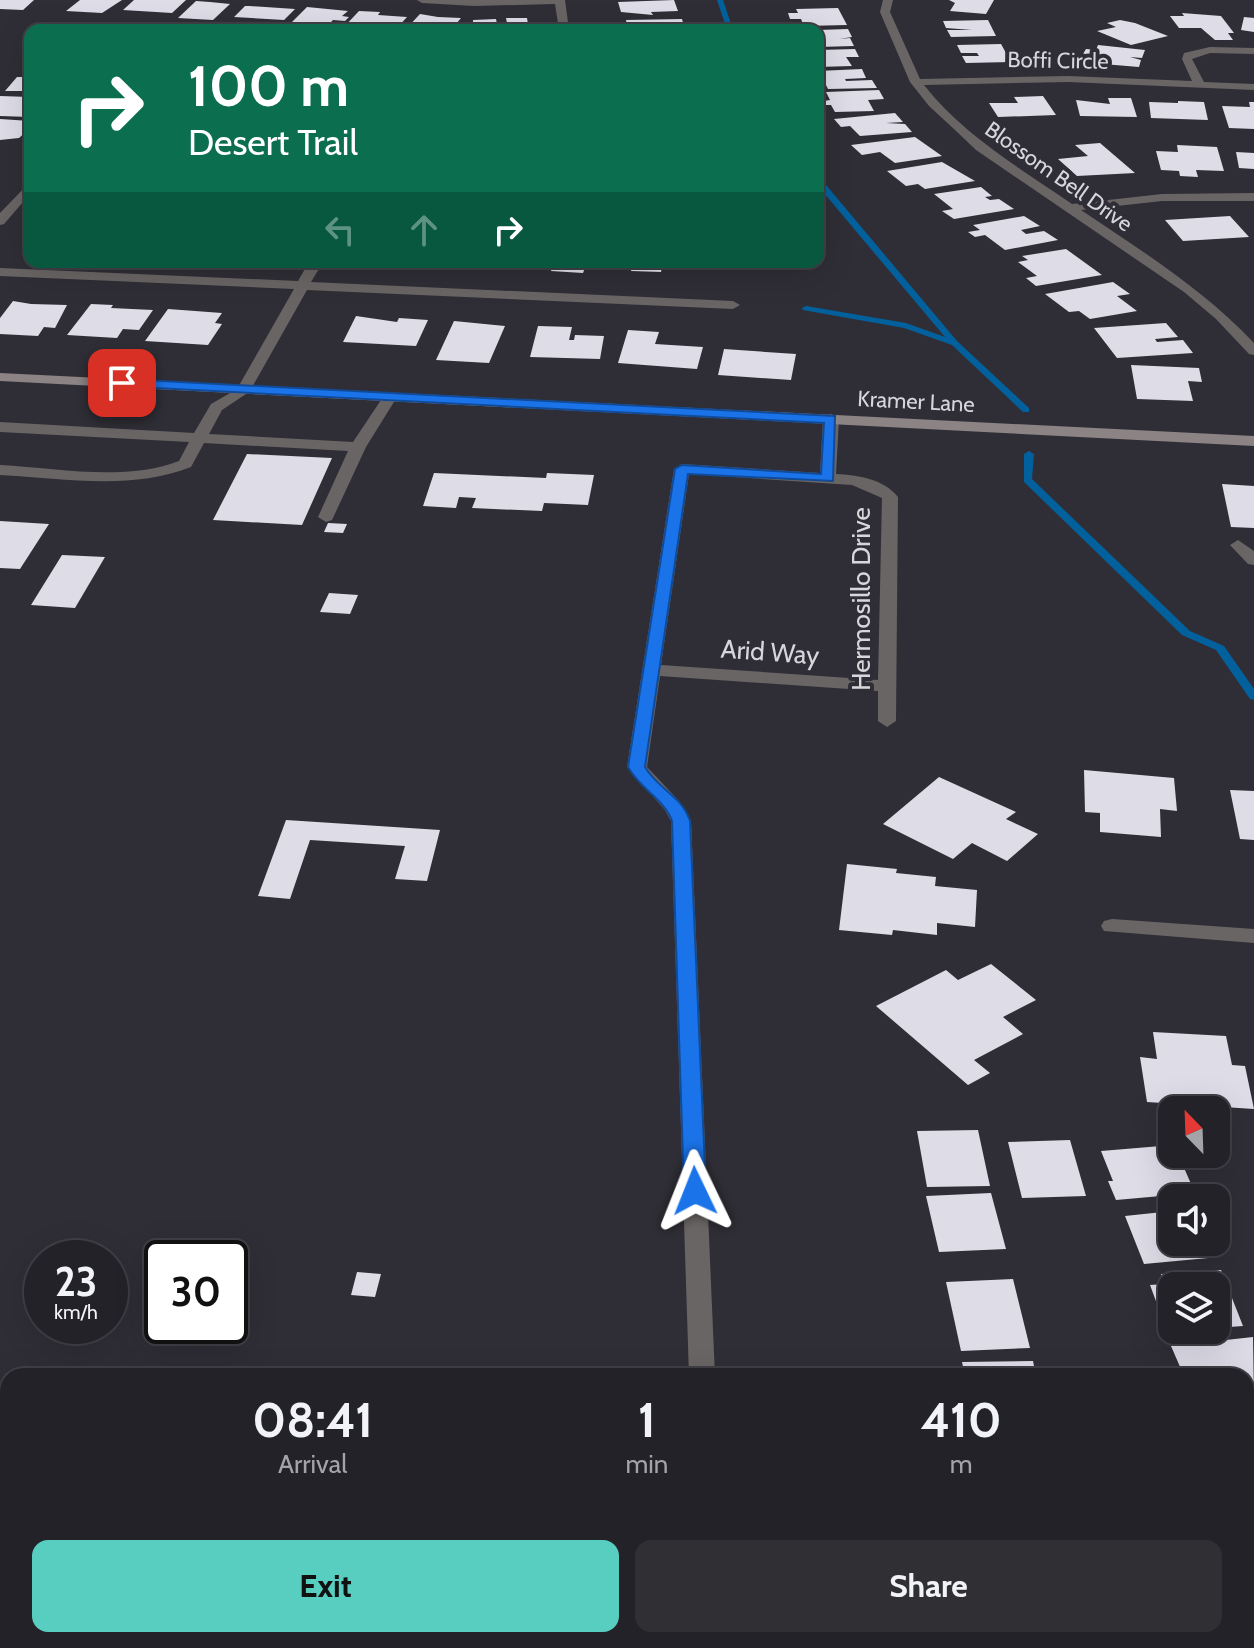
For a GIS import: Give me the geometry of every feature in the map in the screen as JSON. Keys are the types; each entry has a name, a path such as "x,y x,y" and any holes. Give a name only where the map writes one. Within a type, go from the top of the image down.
{"street":[{"path":"422,0 474,3 560,1 563,24"},
{"name":"Blossom Bell Drive","path":"888,0 885,12 916,82 933,104 980,147 1189,289 1253,347"},
{"path":"1200,85 1187,59 1188,55 1210,50 1254,51"},
{"name":"Boffi Circle","path":"916,82 1068,79 1254,87"},
{"path":"0,221 24,193"},
{"path":"1069,208 1179,194 1254,197"},
{"path":"0,470 130,477 159,474 185,464 216,407 244,389 313,268"},
{"path":"0,272 733,305"},
{"name":"Kramer Lane","path":"0,377 1254,441"},
{"path":"326,517 358,447 390,397"},
{"path":"828,478 831,419"},
{"path":"0,427 358,447"},
{"name":"Hermosillo Drive","path":"651,670 682,469 868,483 890,497 885,686 887,721"},
{"path":"1238,545 1254,560"},
{"path":"651,670 637,767 644,781 676,807 681,821 702,1368"},
{"name":"Arid Way","path":"651,670 885,686"},
{"path":"1112,926 1254,936"}],"building":[{"path":"0,0 34,0 23,10 0,9"},
{"path":"80,0 122,0 102,13 66,11"},
{"path":"134,0 186,0 172,13 123,10"},
{"path":"674,0 678,11 651,12 653,15 621,12 618,2"},
{"path":"949,0 994,0 986,14 950,11 955,3"},
{"path":"196,1 230,4 213,20 178,18"},
{"path":"245,6 295,9 284,20 234,17"},
{"path":"307,7 348,11 342,16 349,17 345,21 290,24"},
{"path":"838,8 847,25 803,24 801,19 790,19 788,13 798,13 796,9"},
{"path":"359,11 407,17 401,24 347,24"},
{"path":"1182,13 1221,16 1234,33 1228,33 1233,40 1215,40 1201,28 1179,28 1170,16 1184,16"},
{"path":"420,14 461,18 456,24 411,24"},
{"path":"1244,17 1254,18 1254,32 1241,30"},
{"path":"506,18 527,18 528,24 497,24 507,23"},
{"path":"496,19 497,24 473,24 473,20"},
{"path":"682,19 683,24 627,24 626,20"},
{"path":"988,20 996,36 951,37 947,30 972,30 946,28 943,21"},
{"path":"1120,20 1168,36 1131,45 1097,31 1116,27 1107,23"},
{"path":"848,29 852,37 839,39 850,38 854,46 824,47 824,30"},
{"path":"1001,44 1011,62 966,63 962,56 979,56 977,53 961,53 957,45"},
{"path":"1098,45 1145,50 1142,58 1130,57 1141,60 1139,67 1091,63 1094,55 1083,54 1086,49 1096,50"},
{"path":"855,49 859,57 846,57 852,66 824,67 824,50"},
{"path":"862,69 866,78 846,81 872,80 877,88 828,89 824,85 824,71"},
{"path":"17,77 24,77 24,91 5,91"},
{"path":"879,90 884,99 868,100 874,111 835,112 831,105 824,105 824,101 830,100 826,92"},
{"path":"0,96 24,97 24,117 0,116"},
{"path":"1043,96 1056,115 998,117 989,103 1018,103 1014,97"},
{"path":"1108,98 1131,98 1137,117 1080,116 1076,100 1110,104"},
{"path":"1149,102 1204,102 1208,120 1151,118"},
{"path":"1249,102 1254,102 1254,129 1229,128 1222,106 1250,107"},
{"path":"895,113 903,122 886,123 905,124 912,132 860,136 850,126 841,127 834,119"},
{"path":"0,119 24,121 24,133 19,138 0,140"},
{"path":"915,137 942,156 895,163 880,152 862,155 851,145"},
{"path":"1100,143 1135,173 1077,176 1058,159 1088,156 1075,145"},
{"path":"1177,145 1217,147 1224,171 1196,170 1198,177 1161,170 1156,151 1178,152"},
{"path":"1236,152 1254,153 1254,169 1239,168"},
{"path":"942,162 975,181 925,189 918,184 906,186 887,171"},
{"path":"981,187 992,196 985,197 999,199 1014,209 954,219 942,211 953,209 934,194"},
{"path":"1024,216 1040,226 1021,230 1026,234 1044,231 1058,240 1005,250 985,235 975,237 968,232 980,230 973,225"},
{"path":"1230,216 1249,237 1183,241 1165,220"},
{"path":"1066,249 1102,275 1036,286 1026,278 1037,276 1018,262 1028,260 1022,256"},
{"path":"552,268 585,268 583,273 551,271"},
{"path":"632,268 662,268 661,272 631,271"},
{"path":"1113,282 1130,294 1117,296 1137,311 1090,319 1079,311 1069,312 1045,294"},
{"path":"13,301 67,305 55,328 44,327 38,336 0,334 0,318"},
{"path":"91,304 153,310 139,330 123,329 117,338 67,335"},
{"path":"168,309 222,313 215,323 222,324 208,345 145,341"},
{"path":"356,316 397,322 399,318 428,320 416,346 343,342"},
{"path":"454,321 505,326 489,363 436,360"},
{"path":"1166,323 1178,337 1155,339 1157,342 1183,340 1193,353 1117,358 1094,328"},
{"path":"538,326 572,327 569,340 574,340 575,335 604,336 600,359 530,357"},
{"path":"628,330 659,332 655,344 703,347 697,369 618,363"},
{"path":"724,349 796,354 791,380 718,375"},
{"path":"1131,365 1199,368 1202,382 1188,381 1193,401 1137,399"},
{"path":"247,454 332,458 302,525 213,520"},
{"path":"434,473 546,478 547,473 594,475 588,505 544,503 542,511 472,508 476,498 459,497 456,508 423,506"},
{"path":"1222,484 1254,486 1254,528 1231,527"},
{"path":"0,521 49,524 20,569 0,568"},
{"path":"328,523 347,524 343,533 324,532"},
{"path":"62,555 105,557 75,608 31,605"},
{"path":"329,593 358,595 350,614 320,612"},
{"path":"1084,770 1174,778 1177,811 1160,809 1161,837 1100,832 1100,813 1085,812"},
{"path":"939,777 1016,812 1006,819 1038,834 1007,861 972,843 953,859 883,824"},
{"path":"1230,790 1254,791 1254,840 1240,839"},
{"path":"286,820 440,830 427,881 395,879 405,846 310,840 290,899 258,896"},
{"path":"847,864 897,869 896,873 936,877 935,886 977,890 975,927 937,923 937,935 893,930 892,935 839,930"},
{"path":"991,964 1036,1000 1003,1017 1023,1034 974,1060 990,1073 968,1085 876,1006 946,970 958,980"},
{"path":"1153,1032 1226,1036 1232,1065 1245,1066 1254,1109 1230,1107 1230,1096 1158,1096 1158,1103 1147,1102 1140,1057 1157,1059"},
{"path":"978,1130 990,1186 927,1187 917,1131"},
{"path":"1070,1140 1086,1196 1022,1198 1008,1142"},
{"path":"1158,1146 1158,1168 1184,1168 1191,1184 1158,1184 1158,1196 1116,1200 1108,1181 1113,1181 1101,1151"},
{"path":"991,1193 1006,1249 939,1252 926,1196"},
{"path":"1158,1212 1158,1256 1219,1257 1144,1264 1125,1216"},
{"path":"357,1272 381,1274 375,1297 351,1295"},
{"path":"1013,1279 1030,1348 961,1351 946,1282"},
{"path":"1158,1284 1158,1307 1150,1285"},
{"path":"1230,1293 1243,1326 1230,1327"},
{"path":"1253,1337 1254,1368 1181,1368 1171,1346 1230,1344 1230,1340"},
{"path":"1033,1361 1034,1368 963,1368 962,1362"}],"waterway":[{"path":"720,0 728,24"},
{"path":"824,188 953,341"},
{"path":"806,308 906,326 955,343 1026,410"},
{"path":"1029,454 1027,480 1186,633 1220,648 1254,697"}],"route":[{"path":"122,383 831,419 828,478 682,469 637,767 644,781 676,807 681,821 695,1191"}]}
